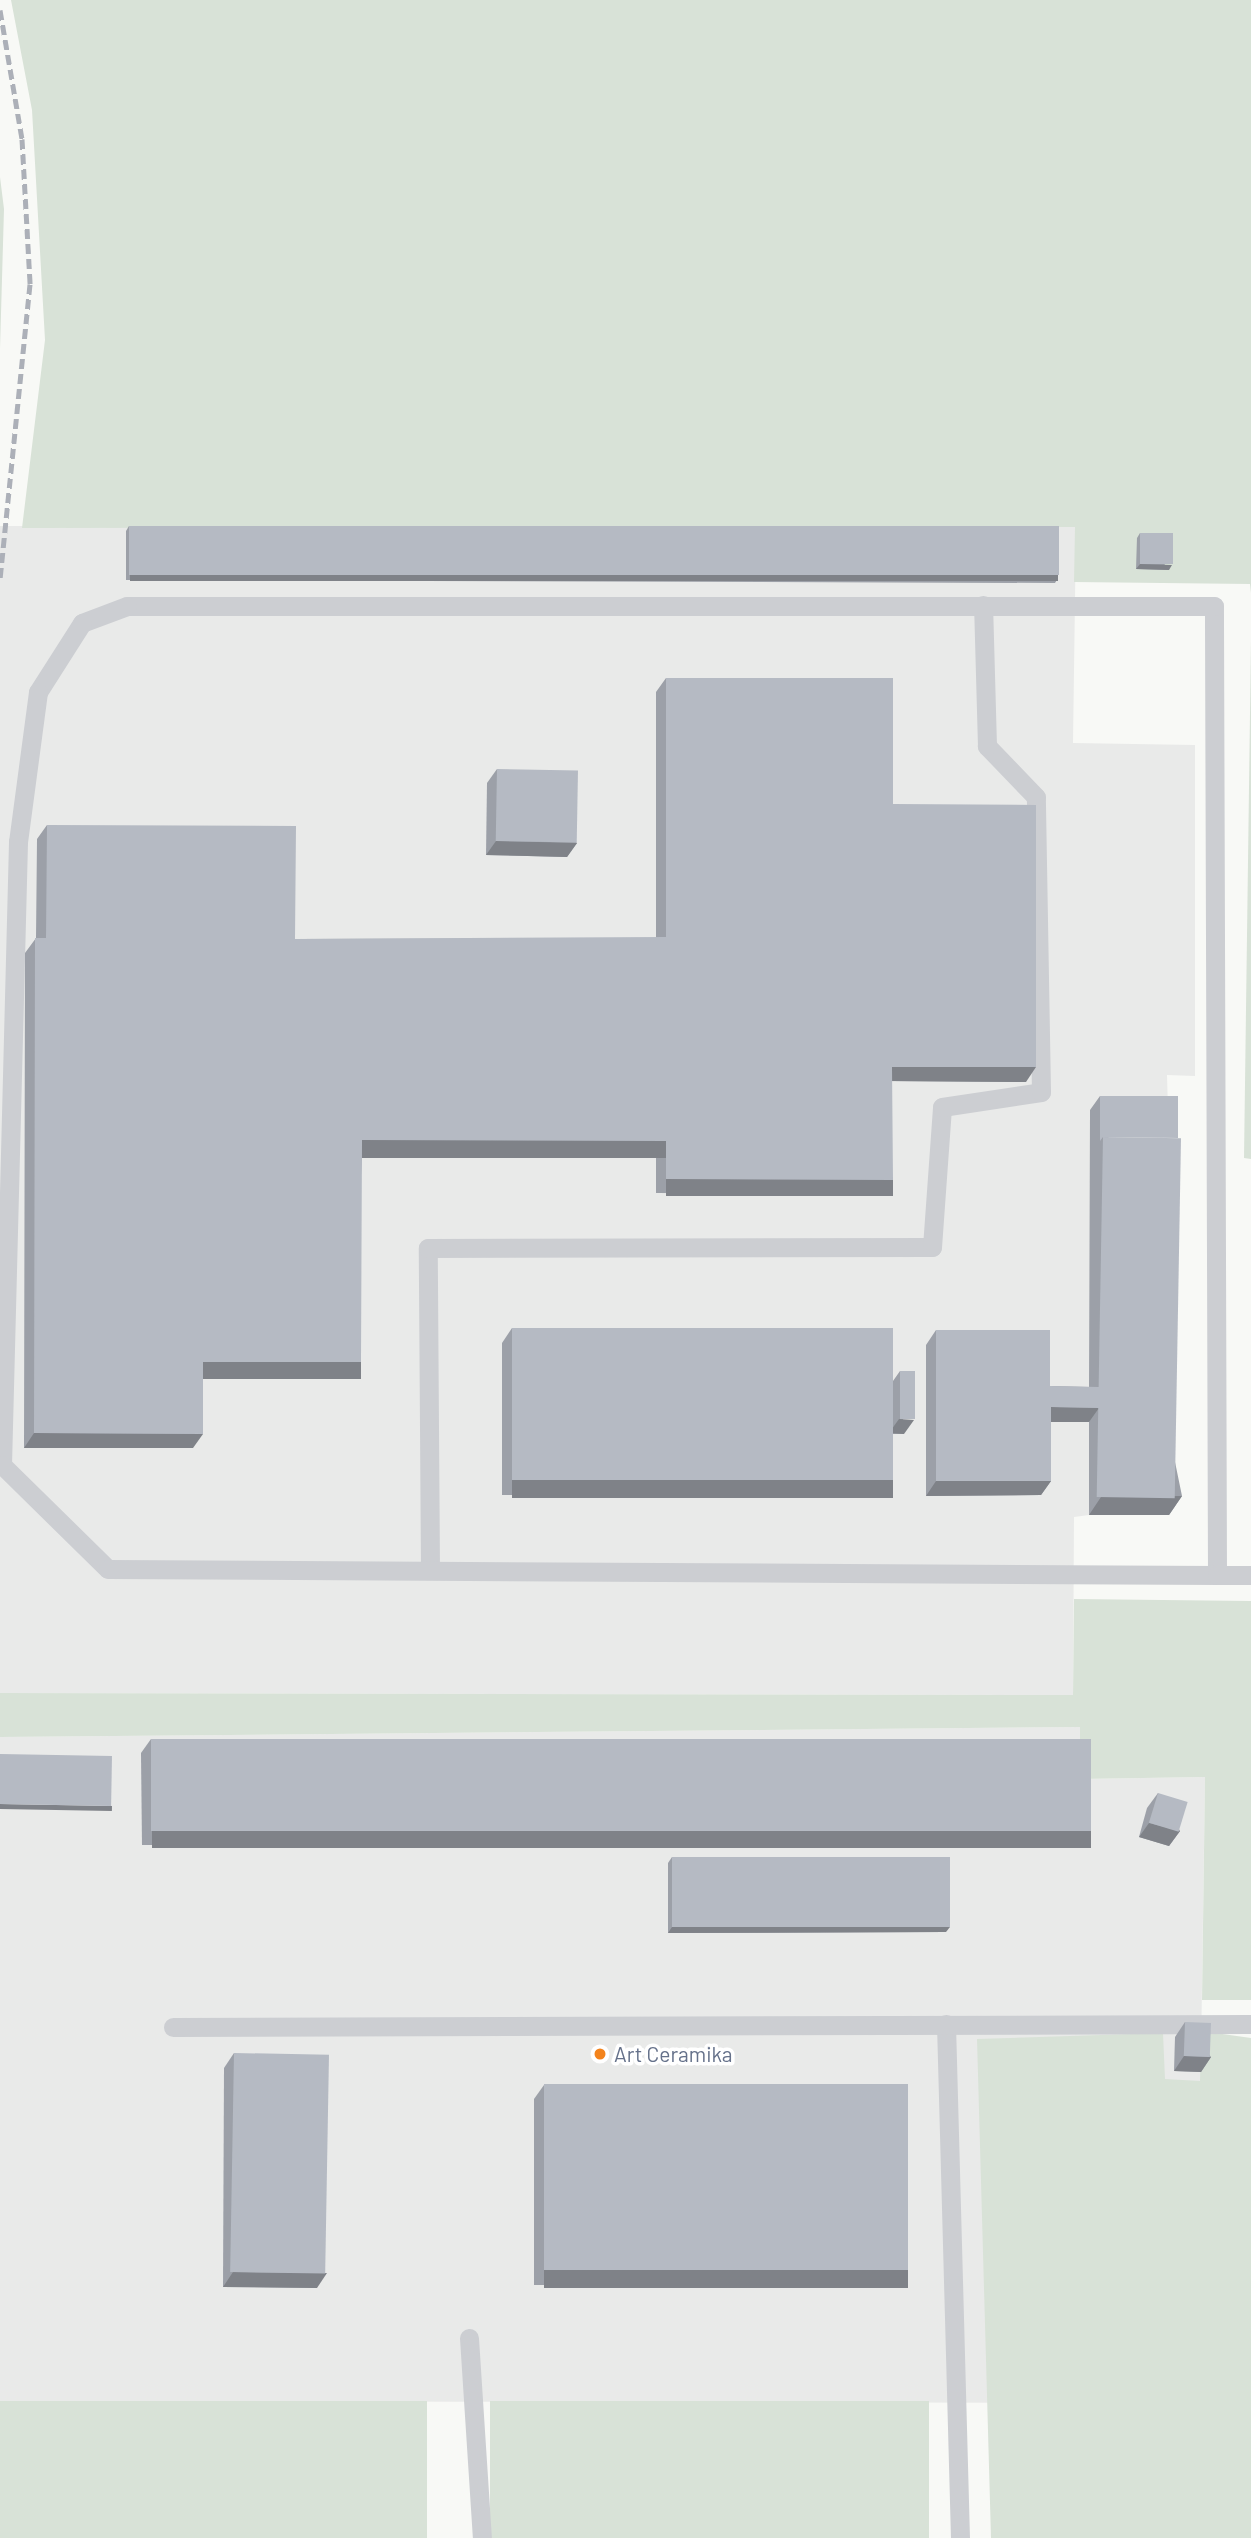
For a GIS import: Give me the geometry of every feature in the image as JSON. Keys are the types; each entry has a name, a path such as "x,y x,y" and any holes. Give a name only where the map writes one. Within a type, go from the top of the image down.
{"lane":[{"path":"430,1570 428,1248 932,1247 942,1107 1041,1092 1036,797 987,746 983,605"},
{"path":"1217,1575 1214,606 127,606 82,623 38,692 18,842 2,1465 108,1569 430,1570 1217,1575 1251,1575"},
{"path":"946,2024 960,2538"},
{"path":"173,2027 1251,2024"},
{"path":"469,2338 482,2538"}],"shaded area":[{"path":"11,0 1251,0 1251,593 1250,584 1074,582 1075,527 22,528 45,340 32,110"},
{"path":"0,177 4,209 0,349"},
{"path":"0,526 1076,527 1073,743 1195,745 1195,1076 1167,1075 1168,1110 1089,1515 1074,1517 1073,1695 0,1693"},
{"path":"1251,640 1251,1159 1244,1158"},
{"path":"1074,1599 1251,1601 1251,2000 1202,2000 1205,1777 1080,1779 1080,1727 0,1737 0,1693 1073,1695"},
{"name":"Art Ceramika","path":"1080,1727 1081,1779 1205,1777 1196,2403 0,2401 0,1737"},
{"path":"1201,2031 1251,2038 1251,2538 991,2538 977,2039 1163,2033 1165,2079 1200,2081"},
{"path":"0,2401 427,2401 427,2538 0,2538"},
{"path":"490,2401 929,2401 929,2538 490,2538"}],"building":[{"path":"129,526 1059,526 1059,575 129,575"},
{"path":"1140,533 1173,533 1173,564 1140,564"},
{"path":"666,678 893,678 893,804 1036,805 1036,1067 892,1067 893,1180 666,1179 666,1141 362,1140 361,1362 203,1362 203,1434 34,1433 35,938 46,938 47,825 296,826 295,939 666,937"},
{"path":"497,769 578,770 577,842 496,841"},
{"path":"1100,1096 1178,1096 1178,1138 1103,1137 1100,1141"},
{"path":"1103,1137 1181,1138 1175,1498 1097,1497"},
{"path":"512,1328 893,1328 893,1480 512,1480"},
{"path":"936,1330 1050,1330 1050,1386 1099,1387 1099,1408 1051,1407 1051,1481 936,1481"},
{"path":"900,1371 915,1371 915,1419 900,1419"},
{"path":"151,1739 1091,1739 1091,1831 151,1831"},
{"path":"0,1754 112,1756 111,1806 0,1804"},
{"path":"1158,1793 1188,1802 1179,1832 1149,1823"},
{"path":"672,1857 950,1857 950,1927 672,1927"},
{"path":"1185,2022 1211,2023 1210,2057 1184,2056"},
{"path":"234,2053 329,2055 325,2274 230,2272"},
{"path":"544,2084 908,2084 908,2270 544,2270"}],"railway":[{"path":"0,10 22,139 30,284 0,579"}],"place":[{"name":"Art Ceramika","path":"600,2054"}]}
